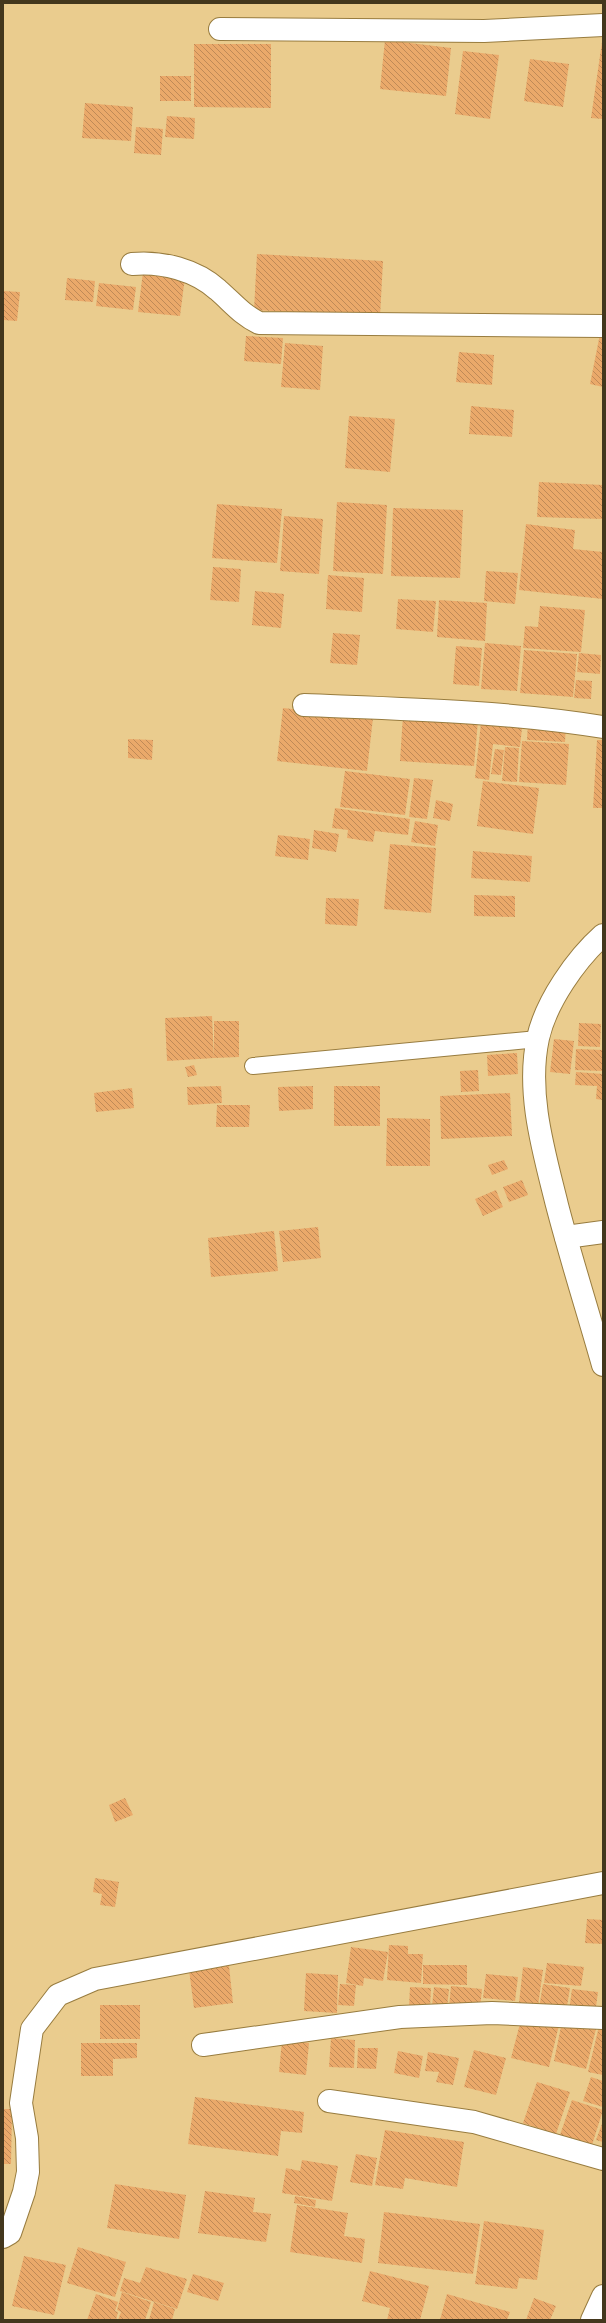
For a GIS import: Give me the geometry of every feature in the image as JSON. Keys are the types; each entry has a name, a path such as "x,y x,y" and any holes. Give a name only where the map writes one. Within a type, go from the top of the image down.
{"street":[{"path":"220,29 484,31 603,25"},
{"path":"132,264 151,262 188,272 217,289 243,315 259,323 603,326"},
{"path":"304,705 484,713 558,720 603,727"},
{"path":"603,935 585,950 549,1008 538,1039 534,1091 546,1160 566,1237 603,1365"},
{"path":"566,1237 603,1232"},
{"path":"3,2237 10,2233 16,2219 28,2172 27,2138 21,2103 32,2028 58,1995 95,1979 603,1883"},
{"path":"203,2045 400,2017 492,2012 603,2018"},
{"path":"329,2101 474,2122 603,2159"},
{"path":"592,2320 603,2296"}],"lane":[{"path":"253,1066 538,1039"}],"building":[{"path":"385,40 451,48 446,96 380,89"},
{"path":"603,42 603,119 591,118"},
{"path":"194,44 271,44 271,108 194,107"},
{"path":"463,51 499,55 490,119 455,114"},
{"path":"530,59 569,64 563,107 524,101"},
{"path":"160,76 191,76 191,101 160,101"},
{"path":"85,103 133,107 131,141 82,138"},
{"path":"167,116 195,118 194,139 165,137"},
{"path":"136,127 163,129 161,155 134,153"},
{"path":"257,254 383,261 380,317 254,310"},
{"path":"143,272 185,277 180,316 138,312"},
{"path":"67,278 95,281 93,302 65,300"},
{"path":"99,283 136,287 133,310 96,306"},
{"path":"3,291 20,292 17,321 3,320"},
{"path":"600,334 603,335 603,387 590,384"},
{"path":"246,336 283,338 281,364 244,361"},
{"path":"285,343 323,346 320,390 281,387"},
{"path":"459,352 494,355 492,385 456,382"},
{"path":"471,406 514,410 512,437 469,434"},
{"path":"349,416 395,419 390,472 345,468"},
{"path":"539,482 603,485 603,519 537,517"},
{"path":"337,502 387,505 383,574 333,571"},
{"path":"217,504 282,509 277,563 212,558"},
{"path":"393,508 463,510 460,578 391,576"},
{"path":"284,516 323,519 319,574 280,571"},
{"path":"526,524 575,530 573,549 603,552 603,599 519,590"},
{"path":"213,567 241,569 239,602 210,600"},
{"path":"486,571 518,573 515,604 484,601"},
{"path":"328,575 364,578 362,612 326,609"},
{"path":"255,591 284,594 281,628 252,625"},
{"path":"398,599 436,601 433,632 396,629"},
{"path":"439,600 487,603 485,641 437,637"},
{"path":"540,606 585,610 581,652 523,648 525,626 538,627"},
{"path":"333,633 360,635 357,665 330,663"},
{"path":"485,643 521,646 517,691 481,689"},
{"path":"456,646 482,648 479,686 453,684"},
{"path":"524,650 577,654 573,697 520,693"},
{"path":"579,653 601,655 600,674 577,672"},
{"path":"576,680 592,681 591,699 574,698"},
{"path":"283,708 373,718 367,771 277,761"},
{"path":"403,715 478,721 474,766 400,761"},
{"path":"528,722 566,724 565,742 527,740"},
{"path":"481,723 522,728 520,747 493,744 489,780 475,778"},
{"path":"128,739 153,740 152,760 128,758"},
{"path":"597,740 603,740 603,808 593,808"},
{"path":"522,741 569,744 566,785 519,782"},
{"path":"505,747 519,748 517,782 502,781"},
{"path":"495,749 504,750 501,775 491,774"},
{"path":"345,771 410,779 405,815 340,807"},
{"path":"414,778 433,780 427,819 409,817"},
{"path":"483,781 539,788 533,834 477,826"},
{"path":"436,800 453,804 450,821 433,818"},
{"path":"335,808 410,819 408,835 375,831 373,842 347,838 348,830 332,828"},
{"path":"415,821 438,825 435,846 411,842"},
{"path":"314,830 339,834 336,852 312,848"},
{"path":"278,835 310,839 308,860 275,856"},
{"path":"390,844 436,848 431,913 384,909"},
{"path":"473,851 532,856 530,882 471,878"},
{"path":"474,895 515,896 515,917 474,916"},
{"path":"326,898 359,899 357,926 325,924"},
{"path":"212,1016 214,1058 167,1061 165,1018"},
{"path":"214,1021 239,1021 239,1057 214,1058"},
{"path":"579,1023 601,1024 600,1047 578,1046"},
{"path":"554,1039 574,1041 570,1074 550,1072"},
{"path":"576,1049 603,1050 603,1071 575,1070"},
{"path":"517,1053 518,1074 488,1076 487,1055"},
{"path":"194,1065 197,1075 188,1077 185,1067"},
{"path":"478,1070 479,1091 461,1092 460,1071"},
{"path":"576,1072 603,1074 603,1100 596,1099 597,1086 575,1085"},
{"path":"221,1086 222,1103 188,1105 187,1087"},
{"path":"313,1086 313,1109 279,1111 278,1087"},
{"path":"334,1086 380,1086 380,1126 334,1126"},
{"path":"132,1088 134,1108 96,1112 94,1093"},
{"path":"510,1093 512,1136 441,1139 440,1096"},
{"path":"217,1105 250,1105 249,1127 216,1127"},
{"path":"387,1118 430,1119 430,1166 386,1166"},
{"path":"504,1160 508,1169 492,1175 488,1165"},
{"path":"522,1180 528,1195 509,1202 503,1187"},
{"path":"496,1190 503,1207 483,1216 475,1199"},
{"path":"318,1227 321,1258 283,1262 279,1231"},
{"path":"274,1231 278,1271 211,1277 208,1238"},
{"path":"125,1798 133,1815 115,1822 109,1805"},
{"path":"95,1878 119,1882 115,1907 100,1905 102,1894 93,1892"},
{"path":"587,1919 603,1920 603,1944 585,1943"},
{"path":"389,1945 408,1946 408,1954 423,1954 421,1983 387,1980"},
{"path":"351,1947 388,1952 383,1981 364,1978 363,1986 346,1983"},
{"path":"547,1963 584,1967 581,1986 544,1983"},
{"path":"423,1965 467,1965 467,1985 423,1984"},
{"path":"229,1966 233,2003 194,2008 189,1970"},
{"path":"523,1967 543,1970 538,2006 519,2003"},
{"path":"306,1973 338,1975 337,2013 304,2011"},
{"path":"486,1974 518,1977 515,2001 483,1998"},
{"path":"340,1984 356,1985 354,2006 338,2005"},
{"path":"543,1984 570,1988 566,2012 539,2008"},
{"path":"451,1986 482,1989 480,2009 449,2007"},
{"path":"410,1987 431,1988 430,2008 409,2007"},
{"path":"434,1987 449,1989 447,2008 432,2006"},
{"path":"572,1989 598,1992 595,2014 569,2011"},
{"path":"100,2005 140,2005 140,2039 100,2039"},
{"path":"522,2016 559,2025 549,2067 511,2058"},
{"path":"563,2017 597,2025 586,2069 554,2061"},
{"path":"601,2018 603,2018 603,2075 588,2072"},
{"path":"331,2038 355,2040 354,2068 329,2067"},
{"path":"282,2040 309,2043 306,2075 279,2072"},
{"path":"81,2043 137,2043 137,2058 113,2059 113,2076 81,2076"},
{"path":"358,2048 378,2048 376,2069 357,2068"},
{"path":"474,2050 506,2058 496,2095 464,2087"},
{"path":"398,2051 423,2056 419,2078 394,2073"},
{"path":"428,2052 459,2058 453,2085 436,2082 439,2072 425,2071"},
{"path":"591,2077 603,2081 603,2107 583,2101"},
{"path":"537,2082 570,2092 556,2134 523,2123"},
{"path":"195,2097 304,2112 302,2133 281,2131 278,2156 188,2144"},
{"path":"572,2100 603,2110 592,2145 560,2135"},
{"path":"3,2109 12,2109 11,2164 3,2164"},
{"path":"603,2121 603,2142 596,2140"},
{"path":"385,2130 464,2142 457,2187 405,2178 403,2189 375,2185"},
{"path":"356,2154 377,2158 372,2186 350,2182"},
{"path":"302,2160 338,2166 332,2201 282,2193 286,2168 300,2171"},
{"path":"115,2184 186,2195 179,2239 107,2228"},
{"path":"205,2191 255,2198 253,2212 271,2214 266,2242 198,2233"},
{"path":"295,2196 316,2200 315,2207 294,2203"},
{"path":"297,2205 348,2213 344,2236 365,2239 362,2263 290,2252"},
{"path":"384,2212 480,2224 473,2274 378,2263"},
{"path":"484,2221 544,2230 537,2280 519,2278 517,2289 475,2284"},
{"path":"78,2247 126,2262 115,2297 67,2283"},
{"path":"24,2256 66,2265 54,2315 12,2306"},
{"path":"146,2267 187,2279 177,2309 120,2291 124,2278 140,2283"},
{"path":"370,2271 429,2286 420,2320 387,2320 390,2308 362,2301"},
{"path":"193,2274 224,2283 218,2301 187,2292"},
{"path":"122,2292 151,2302 145,2320 118,2320 121,2312 117,2310"},
{"path":"96,2294 118,2302 115,2311 118,2312 116,2320 87,2320"},
{"path":"447,2294 510,2312 507,2320 440,2320"},
{"path":"534,2298 556,2306 550,2320 526,2320"},
{"path":"154,2302 175,2309 172,2320 149,2320"}]}
